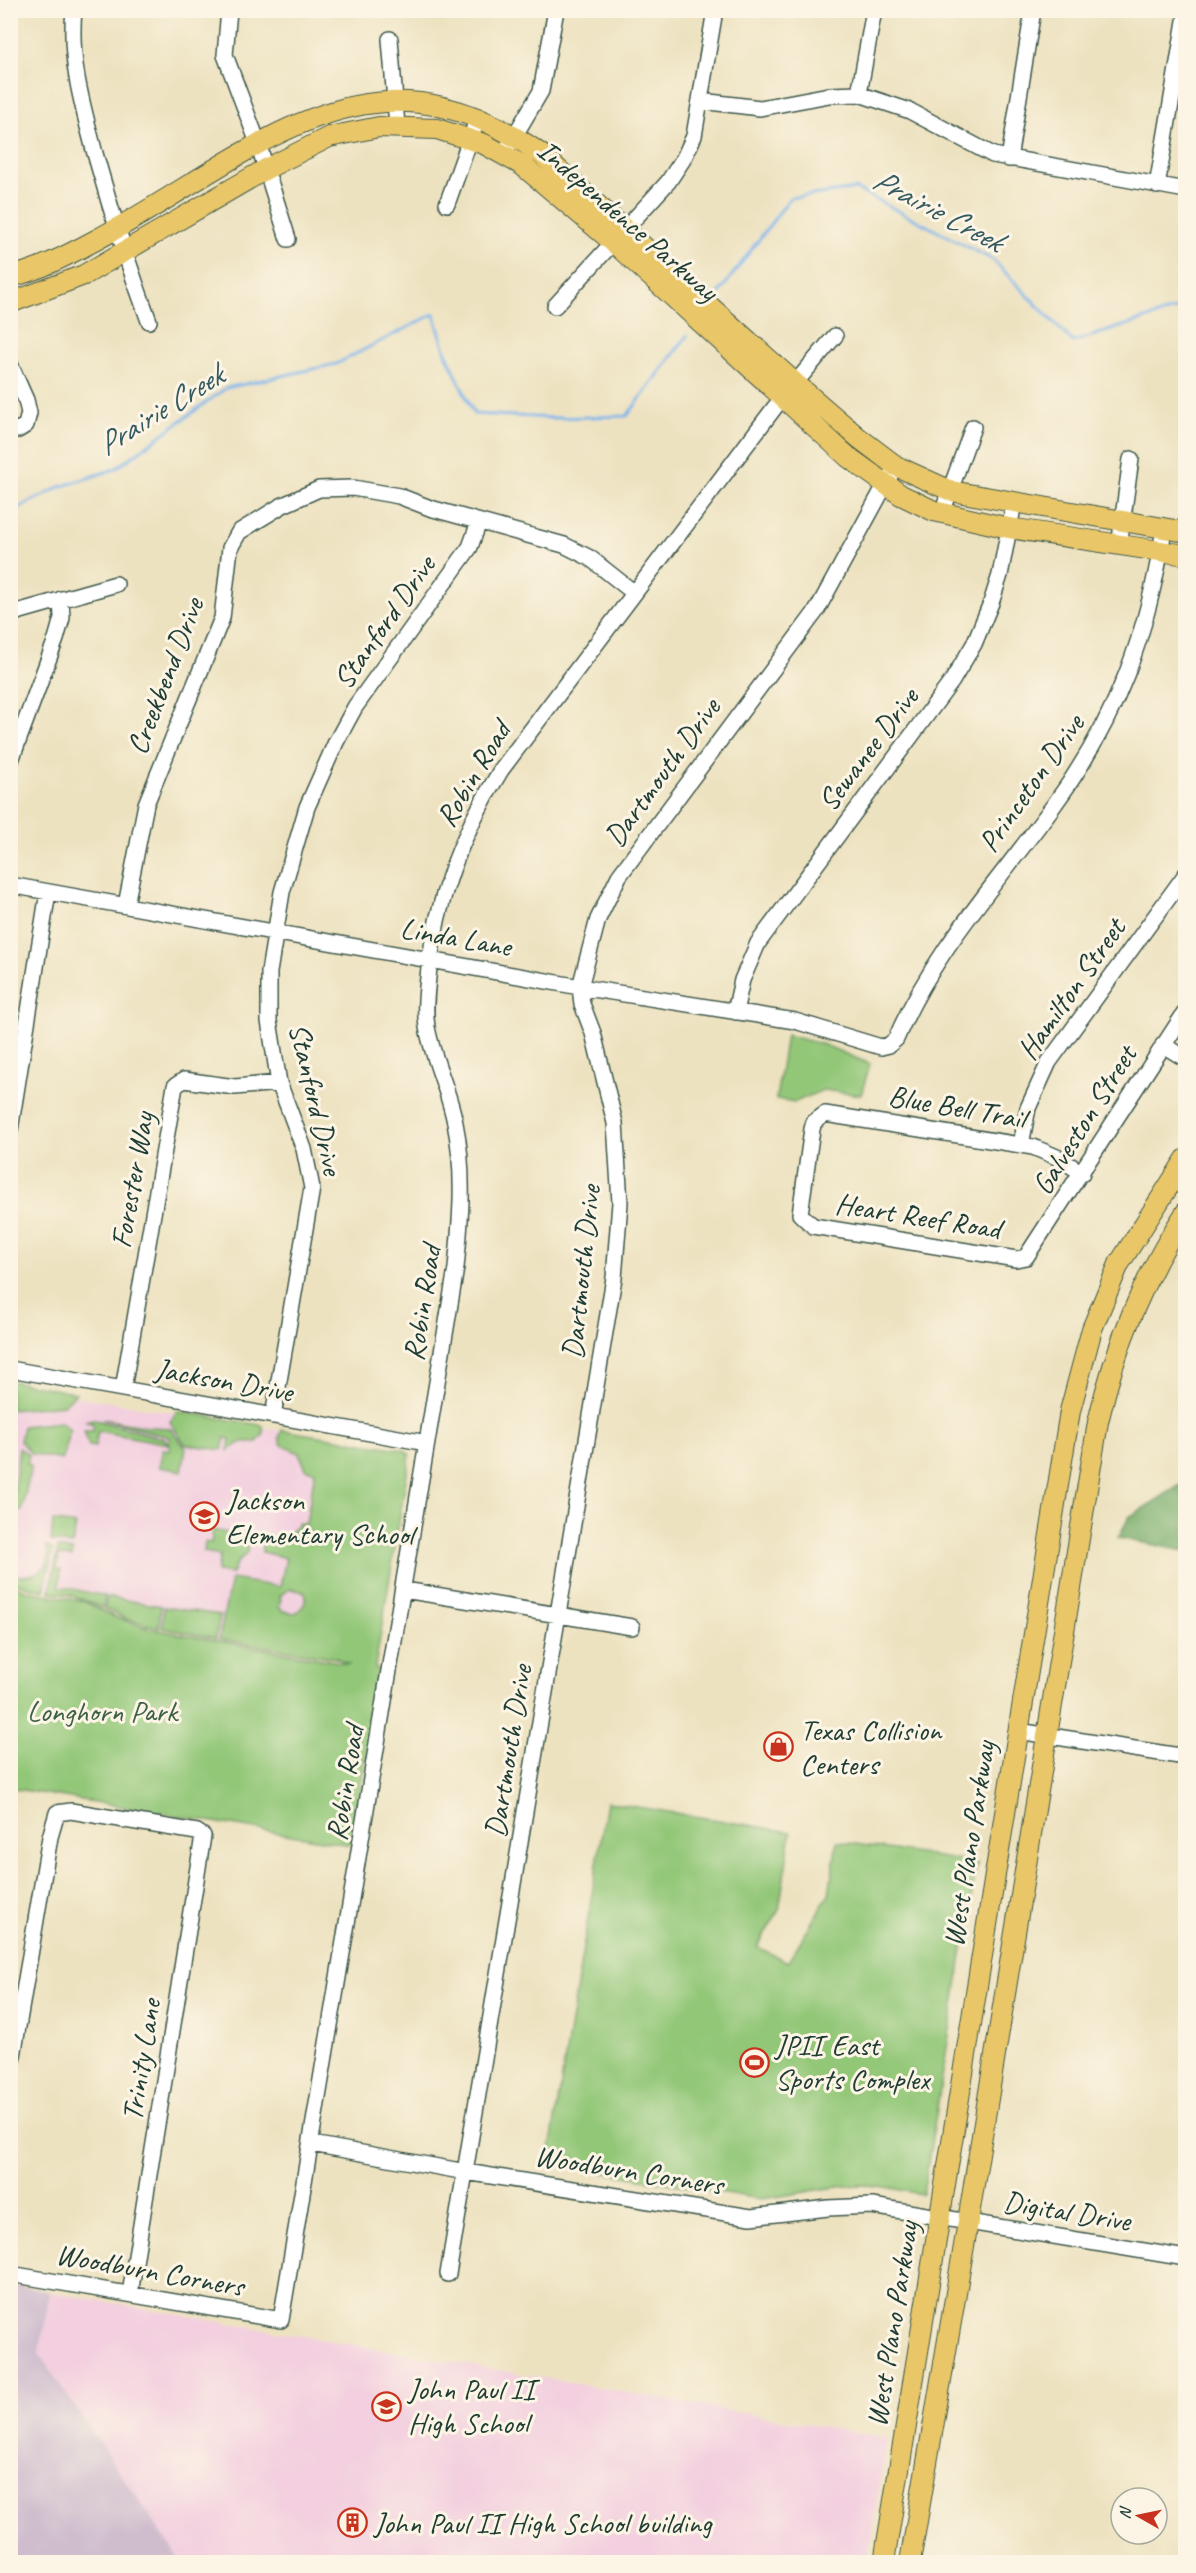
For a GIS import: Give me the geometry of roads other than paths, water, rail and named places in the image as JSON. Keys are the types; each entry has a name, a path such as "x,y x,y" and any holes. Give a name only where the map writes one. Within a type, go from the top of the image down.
{"main road":[{"name":"Independence Parkway","path":"10,277 69,254 116,230 258,142 322,113 376,101 436,105 478,117 516,136 566,176 619,235 789,390 848,457 885,486 918,504 942,513 1009,528 1185,555"},
{"name":"Independence Parkway","path":"10,303 84,275 266,169 328,137 363,129 397,126 437,129 470,139 522,165 619,235"},
{"name":"Independence Parkway","path":"789,390 896,466 951,491 1185,532"},
{"name":"West Plano Parkway","path":"884,2562 1070,1411 1081,1362 1119,1264 1185,1159"},
{"name":"West Plano Parkway","path":"910,2562 968,2223 1091,1463 1110,1369 1125,1324 1145,1282 1185,1212"},
{"path":"977,1986 1005,1991"}],"street":[{"path":"74,10 73,63 116,230 149,321"},
{"path":"230,10 225,55 258,142 288,239"},
{"path":"503,154 516,136 541,91 556,10"},
{"path":"555,306 668,182 684,158 694,136 715,10"},
{"path":"859,94 874,10"},
{"path":"1009,159 1033,10"},
{"path":"1157,186 1185,15"},
{"path":"390,39 397,126"},
{"path":"701,102 759,108 829,95 859,94 910,111 993,155 1185,190"},
{"path":"447,204 478,117"},
{"name":"Robin Road","path":"281,2320 456,1268 463,1174 455,1122 427,1027 425,1001 440,907 453,866 476,810 501,770 633,592 789,390 835,336"},
{"path":"10,364 15,392 29,413 26,424 18,430 10,429"},
{"path":"942,513 973,427"},
{"path":"1119,546 1131,459"},
{"name":"Dartmouth Drive","path":"448,2274 614,1278 620,1203 615,1123 605,1076 582,1004 580,987 598,920 619,876 817,610 896,466"},
{"name":"Creekbend Drive","path":"126,905 146,804 222,618 230,548 239,532 302,495 319,489 382,492 564,546 590,558 633,592"},
{"name":"Sewanee Drive","path":"735,1012 742,980 758,943 952,681 974,644 1000,575 1014,503"},
{"name":"Stanford Drive","path":"273,1416 312,1188 304,1149 279,1083 267,997 282,892 301,826 336,742 356,707 470,547 479,522"},
{"name":"Princeton Drive","path":"890,1045 896,1039 908,1009 930,972 1055,805 1098,738 1134,660 1152,597 1164,529"},
{"path":"10,614 116,584"},
{"path":"10,763 56,639 62,618 61,599"},
{"name":"Hamilton Street","path":"1021,1145 1028,1108 1049,1062 1185,874"},
{"name":"Linda Lane","path":"10,885 580,987 795,1021 881,1047 890,1045"},
{"path":"10,1130 48,892"},
{"name":"Galveston Street","path":"1026,1257 1185,1011"},
{"path":"1163,1045 1185,1059"},
{"name":"Forester Way","path":"123,1389 175,1086 184,1080 235,1087 279,1083"},
{"name":"Blue Bell Trail","path":"803,1219 800,1208 812,1129 819,1117 832,1114 1021,1145 1059,1158 1082,1173"},
{"name":"Heart Reef Road","path":"803,1219 813,1226 1016,1259 1026,1257"},
{"name":"Jackson Drive","path":"10,1370 427,1443"},
{"path":"404,1590 632,1627"},
{"path":"1018,1731 1185,1757"},
{"name":"Trinity Lane","path":"10,2074 50,1838 57,1813 71,1811 197,1832 203,1836 130,2294"},
{"name":"Woodburn Corners","path":"312,2144 466,2172 751,2217 858,2206 939,2218"},
{"name":"Digital Drive","path":"939,2218 1185,2258"},
{"name":"Woodburn Corners","path":"10,2274 281,2320"}],"waterway":[{"name":"Prairie Creek","path":"719,293 790,198 856,189 993,260 1073,342 1186,306"},
{"name":"Prairie Creek","path":"10,512 60,487 115,469 226,388 336,364 434,314 446,353 474,414 552,418 627,416 687,336"}],"place":[{"name":"Jackson Elementary School","path":"205,1517"},
{"name":"Texas Collision Centers","path":"779,1747"},
{"name":"JPII East Sports Complex","path":"754,2062"},
{"name":"John Paul II High School","path":"387,2406"},
{"name":"John Paul II High School building","path":"353,2523"}],"park label":[{"name":"Longhorn Park","path":"102,1711"}]}
